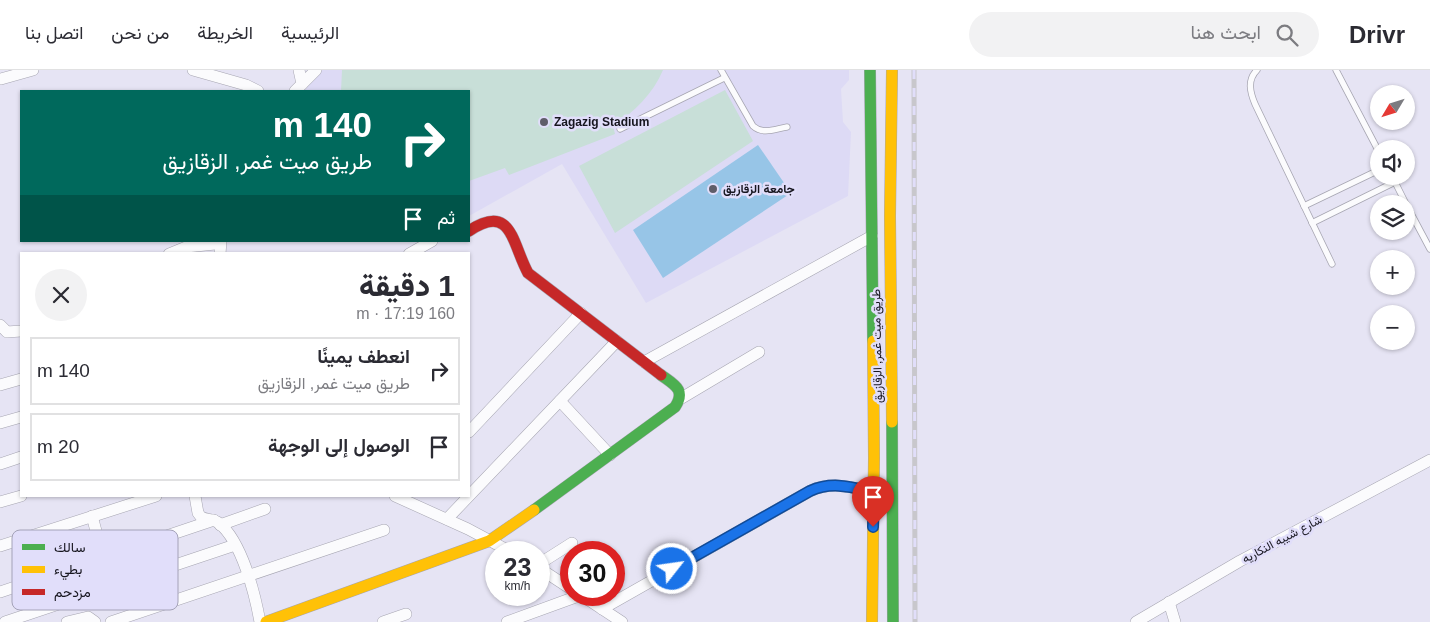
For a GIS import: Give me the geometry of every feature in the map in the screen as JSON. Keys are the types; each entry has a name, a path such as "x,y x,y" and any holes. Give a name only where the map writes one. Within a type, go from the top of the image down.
{"main road":[{"name":"طريق ميت غمر, الزقازيق","path":"870,70 874,492 872,622"},
{"name":"طريق ميت غمر, الزقازيق","path":"892,70 890,216 893,622"},
{"path":"470,230 488,221 495,220 506,224 512,234 519,258 528,272 675,385 680,393 680,399 675,407 489,541"},
{"path":"266,622 485,542"}],"street":[{"path":"1,79 33,70"},
{"path":"193,70 246,85 256,90"},
{"path":"299,70 299,88"},
{"path":"299,88 316,70"},
{"path":"644,362 872,236"},
{"path":"174,252 186,247 218,242"},
{"path":"413,252 430,242"},
{"path":"470,431 581,313"},
{"path":"0,325 7,332 20,331"},
{"path":"470,495 617,341"},
{"path":"680,399 759,352"},
{"path":"0,385 20,379"},
{"path":"560,401 610,455"},
{"path":"0,423 20,417"},
{"path":"0,464 20,457"},
{"name":"شارع شيبه النكاريه","path":"1136,622 1240,561 1430,460"},
{"path":"602,609 810,491 824,486 840,485 874,492"},
{"path":"0,502 20,496"},
{"path":"49,530 153,497"},
{"path":"198,497 198,512 201,517 217,523 235,544 249,576 260,622"},
{"path":"447,519 468,497"},
{"path":"402,498 489,541"},
{"path":"178,534 265,510"},
{"path":"92,516 96,530"},
{"path":"178,600 384,530"},
{"path":"0,546 12,542"},
{"path":"178,564 235,544"},
{"path":"0,592 12,588"},
{"path":"1169,602 1175,622"},
{"path":"507,622 560,603"},
{"path":"598,606 622,622"},
{"path":"5,622 41,610"},
{"path":"111,622 147,610"},
{"path":"383,622 406,614"},
{"path":"67,622 88,616 95,622"}],"lane":[{"path":"720,70 753,126 764,132 786,127"},
{"path":"1257,70 1252,75 1250,84 1251,95 1332,264"},
{"path":"1336,70 1373,140"},
{"path":"620,128 724,78"},
{"path":"1304,206 1370,174"},
{"path":"1312,223 1382,185"},
{"path":"1415,221 1430,249"}],"shaded area":[{"name":"جامعة الزقازيق","path":"320,70 849,70 849,80 841,89 843,122 851,132 848,196 646,303 562,164 470,215 470,90 300,90"}],"green space":[{"name":"Zagazig Stadium","path":"342,70 663,70 654,87 642,102 613,126 615,134 509,175 505,168 470,181 470,90 341,90"},
{"path":"725,90 753,141 615,233 579,166"}],"water":[{"path":"758,145 791,193 663,278 633,230"}],"railway":[{"path":"914,70 915,622"}],"traffic: fast":[{"path":"870,70 873,341"},
{"path":"534,510 675,407 679,392 674,385 661,375"},
{"path":"892,422 893,622"}],"traffic: slow":[{"path":"892,70 890,216 892,422"},
{"path":"872,622 873,341"},
{"path":"266,622 489,541 534,510"}],"traffic: jam":[{"path":"470,230 483,223 494,221 502,224 509,230 514,239 528,273 661,375"}],"place":[{"name":"Zagazig Stadium","path":"544,122"},
{"name":"جامعة الزقازيق","path":"713,189"}],"route":[{"path":"672,569 810,491 824,486 840,485 874,492 873,527"}]}
